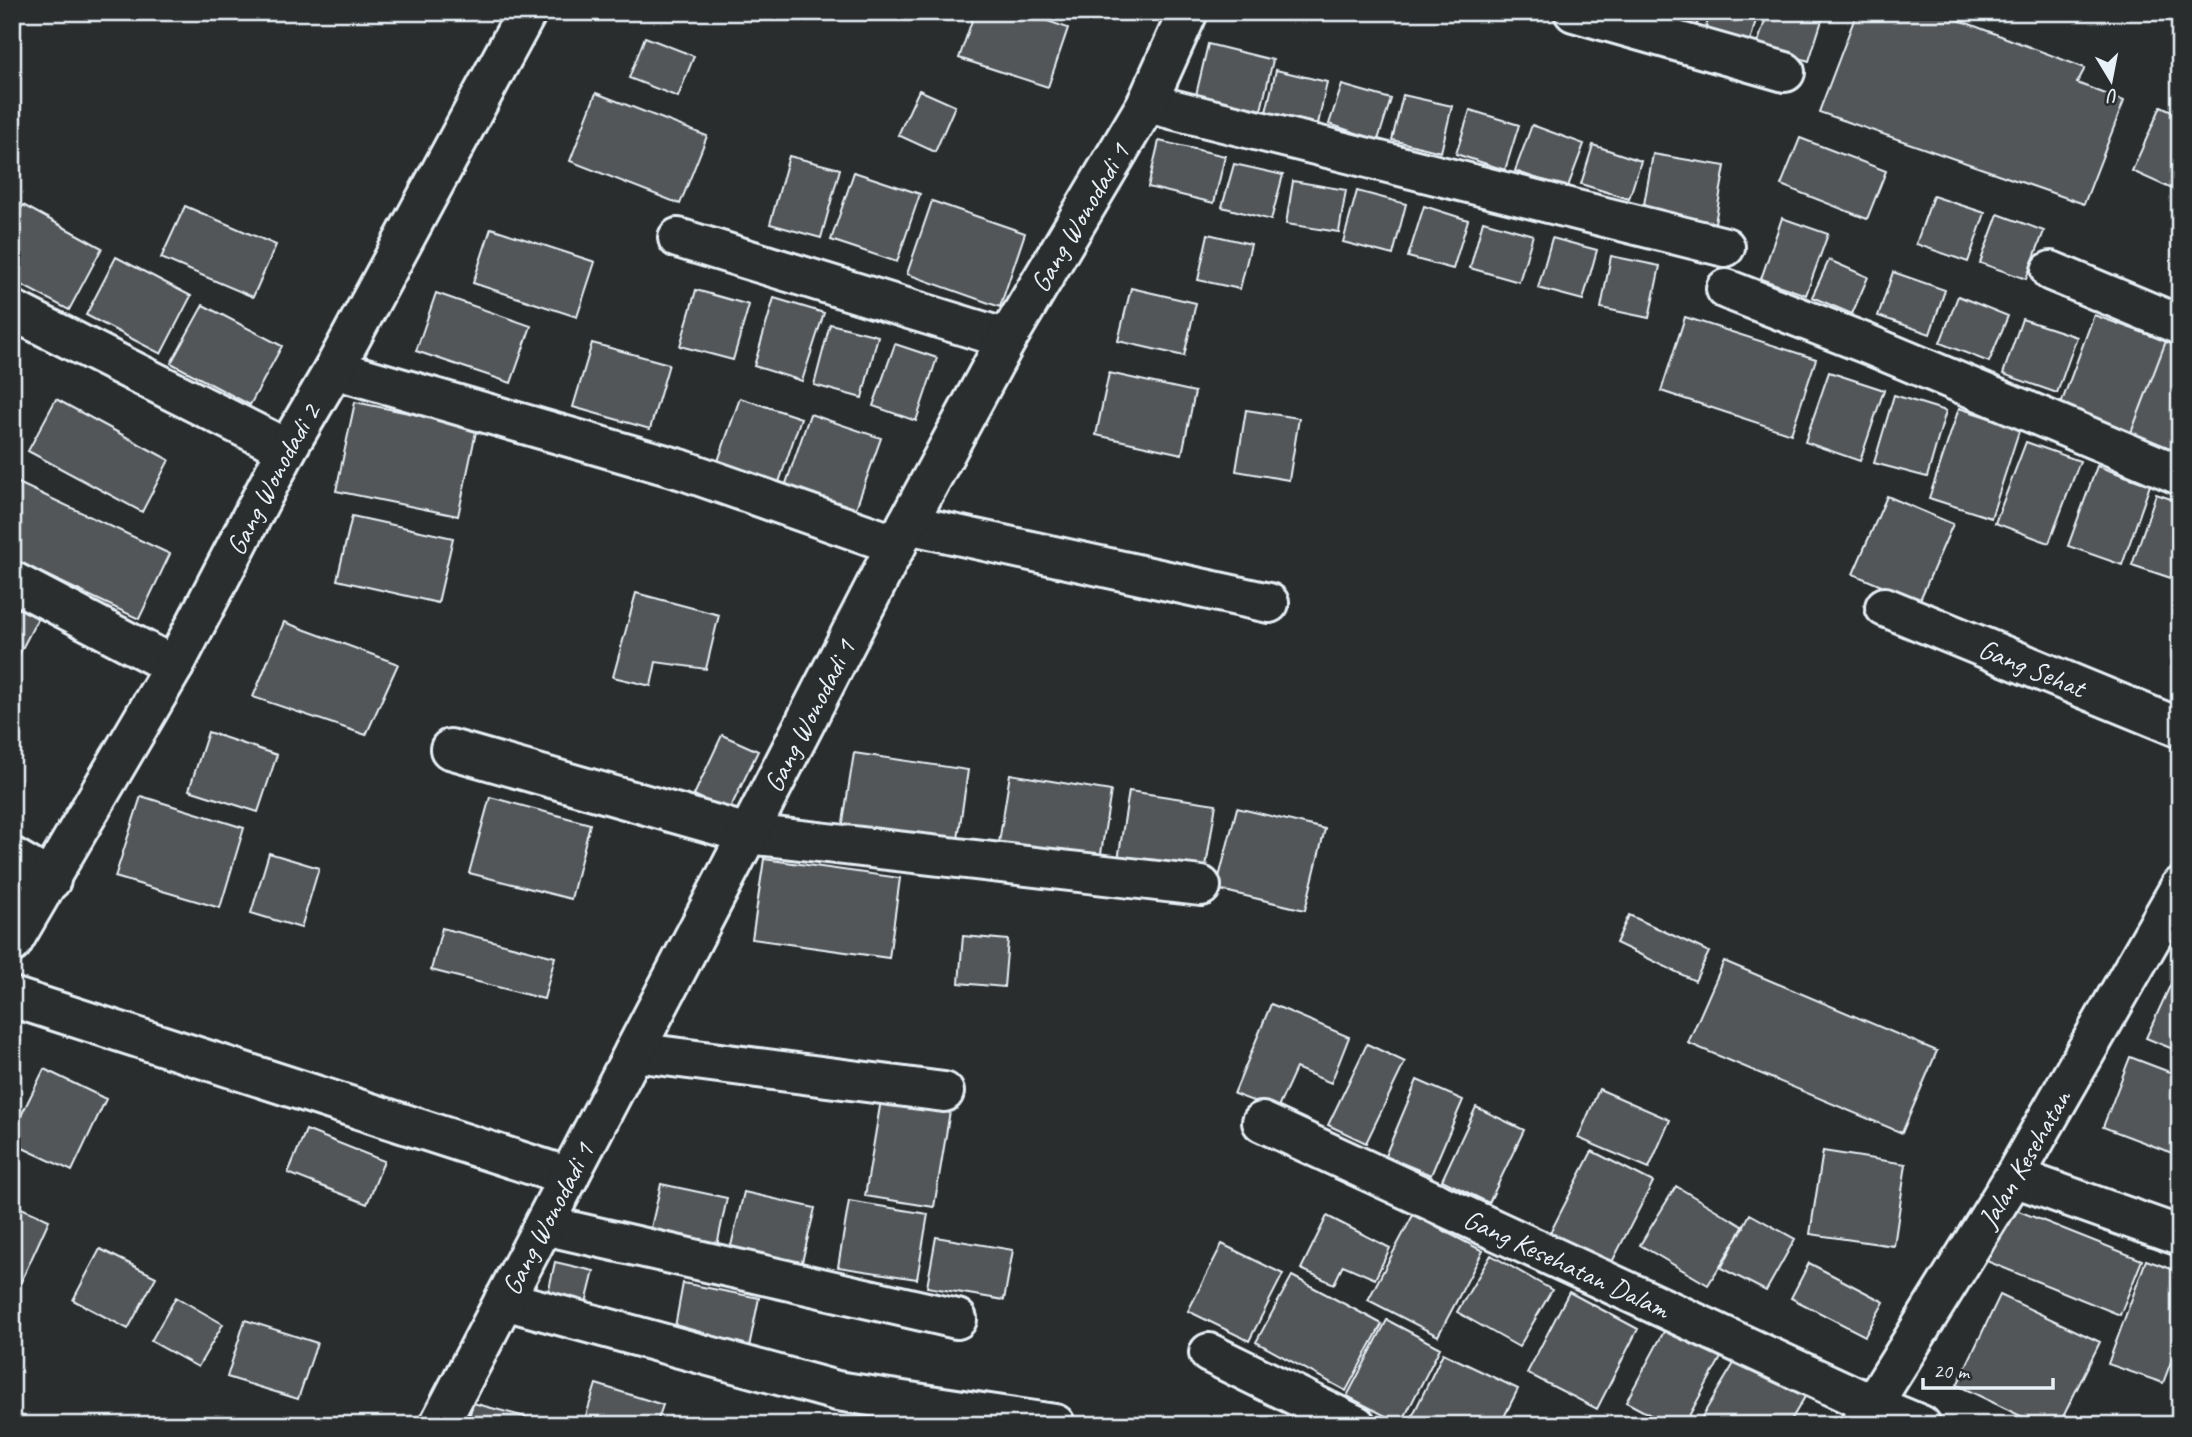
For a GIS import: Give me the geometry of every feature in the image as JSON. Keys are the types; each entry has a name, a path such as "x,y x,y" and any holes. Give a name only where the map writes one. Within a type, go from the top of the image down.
{"street":[{"name":"Gang Wonodadi 2","path":"12,943 174,666 288,449 527,12"},
{"name":"Gang Wonodadi 1","path":"439,1425 902,535 1007,339 1147,103 1188,12"},
{"path":"1574,12 1786,72"},
{"path":"1147,103 1726,247"},
{"path":"678,238 1007,339"},
{"path":"2051,271 2180,325"},
{"path":"1726,289 1867,344 2180,475"},
{"path":"12,310 288,449"},
{"path":"334,369 902,535 1269,603"},
{"path":"12,581 174,666"},
{"name":"Gang Sehat","path":"1885,607 2180,728"},
{"path":"450,749 748,834 1201,886"},
{"path":"12,857 51,880"},
{"name":"Jalan Kesehatan","path":"1866,1415 2014,1177 2178,894"},
{"path":"12,996 569,1177"},
{"path":"634,1052 944,1092"},
{"name":"Gang Kesehatan Dalam","path":"1262,1122 1866,1415 1922,1425"},
{"path":"2014,1177 2180,1236"},
{"path":"544,1225 957,1319"},
{"path":"504,1300 837,1391 1055,1424"},
{"path":"1209,1353 1356,1425"}],"building":[{"path":"975,12 1022,12 1068,28 1048,87 959,58"},
{"path":"1650,12 1701,12 1693,36 1647,22"},
{"path":"1710,12 1758,12 1748,50 1703,38"},
{"path":"1768,12 1809,12 1823,17 1809,61 1757,45"},
{"path":"1857,12 1938,12 2085,68 2077,83 2124,101 2084,204 1819,112"},
{"path":"645,37 694,56 678,97 629,78"},
{"path":"1208,44 1273,60 1261,110 1196,95"},
{"path":"1276,70 1327,82 1318,124 1266,112"},
{"path":"1342,85 1391,99 1378,140 1329,124"},
{"path":"919,90 955,106 935,152 898,135"},
{"path":"596,93 707,136 680,204 570,161"},
{"path":"1403,95 1452,106 1441,152 1392,140"},
{"path":"2161,106 2180,115 2180,172 2172,189 2132,171"},
{"path":"1470,110 1519,125 1505,170 1456,154"},
{"path":"1532,125 1584,144 1567,189 1515,171"},
{"path":"1800,138 1886,171 1867,219 1781,185"},
{"path":"1159,141 1225,156 1214,203 1148,187"},
{"path":"1593,145 1641,161 1629,199 1581,184"},
{"path":"1653,154 1725,166 1715,223 1643,210"},
{"path":"789,156 840,169 821,238 770,224"},
{"path":"1234,164 1283,175 1271,220 1222,207"},
{"path":"854,172 920,194 897,262 831,240"},
{"path":"1293,181 1346,190 1339,232 1286,224"},
{"path":"1357,191 1406,204 1393,255 1343,242"},
{"path":"1933,196 1985,213 1968,262 1916,244"},
{"path":"932,201 1025,233 1000,307 907,274"},
{"path":"23,205 102,248 69,310 12,280 12,225"},
{"path":"185,206 276,245 253,297 161,258"},
{"path":"1424,206 1468,220 1453,269 1408,257"},
{"path":"1998,214 2044,231 2026,279 1980,263"},
{"path":"1782,218 1828,234 1806,295 1761,279"},
{"path":"1483,221 1533,235 1519,282 1470,268"},
{"path":"491,228 595,262 577,317 473,283"},
{"path":"1208,234 1251,244 1240,289 1198,280"},
{"path":"1552,238 1597,250 1583,300 1538,288"},
{"path":"1611,256 1660,266 1649,318 1601,308"},
{"path":"116,257 191,296 161,354 86,315"},
{"path":"1829,260 1868,277 1852,314 1812,297"},
{"path":"1893,272 1945,290 1930,334 1878,316"},
{"path":"1131,288 1196,303 1184,356 1118,341"},
{"path":"696,290 749,305 733,360 680,346"},
{"path":"436,293 531,326 511,383 416,351"},
{"path":"1958,296 2008,316 1989,362 1940,343"},
{"path":"774,298 824,313 802,381 754,366"},
{"path":"203,305 282,346 250,405 171,363"},
{"path":"2094,315 2166,341 2131,433 2060,407"},
{"path":"1685,317 1816,359 1791,434 1661,391"},
{"path":"2022,319 2077,337 2057,393 2003,374"},
{"path":"830,324 878,336 862,398 814,385"},
{"path":"2166,341 2180,347 2180,452 2131,433"},
{"path":"592,343 669,364 650,429 573,407"},
{"path":"895,344 937,358 916,421 873,406"},
{"path":"1829,372 1884,390 1860,461 1805,442"},
{"path":"1109,373 1195,392 1182,454 1096,435"},
{"path":"1894,395 1946,411 1927,477 1874,463"},
{"path":"740,398 801,418 777,488 716,467"},
{"path":"56,399 169,460 142,512 28,451"},
{"path":"355,402 477,427 458,516 336,491"},
{"path":"1959,408 2020,428 1991,518 1929,498"},
{"path":"1246,410 1299,418 1289,480 1236,471"},
{"path":"810,414 881,438 850,525 780,501"},
{"path":"2026,442 2080,461 2049,543 1995,523"},
{"path":"2097,466 2150,485 2122,565 2068,546"},
{"path":"12,480 170,554 139,619 12,559"},
{"path":"2156,494 2180,502 2180,581 2132,565"},
{"path":"1887,496 1953,524 1919,602 1853,574"},
{"path":"352,516 453,538 438,603 337,580"},
{"path":"636,593 719,615 706,669 656,662 651,686 613,677"},
{"path":"12,605 38,618 12,668"},
{"path":"284,622 398,664 366,735 253,697"},
{"path":"208,732 277,755 258,812 189,790"},
{"path":"722,735 758,751 729,811 694,795"},
{"path":"854,753 968,770 956,853 841,835"},
{"path":"1010,774 1111,791 1099,866 998,849"},
{"path":"1129,791 1216,804 1205,873 1118,860"},
{"path":"141,796 244,828 220,908 115,877"},
{"path":"490,797 590,824 571,899 469,873"},
{"path":"1237,808 1325,829 1305,910 1216,889"},
{"path":"269,853 319,868 301,928 251,913"},
{"path":"764,859 900,878 889,958 752,939"},
{"path":"1629,915 1709,952 1695,981 1616,943"},
{"path":"442,928 555,957 544,999 431,970"},
{"path":"963,936 1008,940 1004,987 959,983"},
{"path":"1724,961 1937,1051 1902,1133 1688,1043"},
{"path":"2180,964 2180,1052 2146,1038"},
{"path":"1271,1004 1349,1037 1331,1083 1296,1068 1277,1110 1234,1094"},
{"path":"1367,1044 1405,1062 1366,1143 1328,1125"},
{"path":"2130,1057 2180,1076 2180,1156 2103,1127"},
{"path":"44,1069 106,1099 72,1171 12,1143 12,1134"},
{"path":"1417,1080 1463,1100 1431,1175 1385,1156"},
{"path":"1599,1089 1670,1120 1649,1168 1578,1138"},
{"path":"881,1100 950,1111 934,1207 865,1196"},
{"path":"1476,1107 1524,1130 1489,1203 1442,1180"},
{"path":"306,1130 384,1161 367,1204 288,1173"},
{"path":"1592,1151 1653,1182 1609,1268 1548,1237"},
{"path":"1823,1151 1906,1164 1894,1246 1810,1234"},
{"path":"661,1184 727,1198 715,1255 648,1241"},
{"path":"1676,1186 1744,1227 1708,1285 1640,1245"},
{"path":"744,1192 815,1208 801,1266 730,1250"},
{"path":"849,1201 928,1214 917,1279 838,1267"},
{"path":"12,1204 49,1220 16,1293 12,1291"},
{"path":"2006,1206 2142,1260 2120,1315 1984,1260"},
{"path":"1750,1214 1795,1239 1766,1291 1721,1268"},
{"path":"1413,1215 1483,1251 1438,1336 1368,1300"},
{"path":"1327,1216 1390,1248 1375,1279 1343,1265 1334,1284 1301,1269"},
{"path":"936,1237 1013,1250 1004,1300 927,1287"},
{"path":"1222,1244 1283,1274 1249,1341 1188,1311"},
{"path":"100,1249 156,1277 128,1329 73,1300"},
{"path":"1491,1255 1552,1290 1519,1347 1457,1312"},
{"path":"2146,1260 2180,1272 2180,1338 2163,1383 2108,1364"},
{"path":"555,1262 594,1271 584,1311 546,1302"},
{"path":"1809,1263 1884,1302 1865,1336 1791,1298"},
{"path":"1292,1276 1382,1324 1346,1391 1256,1342"},
{"path":"683,1283 759,1298 748,1352 673,1338"},
{"path":"1569,1292 1638,1329 1597,1409 1527,1373"},
{"path":"2000,1295 2100,1342 2059,1425 2039,1425 1957,1385"},
{"path":"176,1297 223,1324 198,1367 151,1341"},
{"path":"245,1320 317,1343 298,1399 227,1377"},
{"path":"1387,1320 1440,1348 1401,1424 1347,1396"},
{"path":"1668,1324 1723,1354 1684,1425 1669,1425 1626,1402"},
{"path":"1742,1350 1809,1390 1788,1425 1697,1425"},
{"path":"1443,1353 1518,1389 1500,1425 1408,1425"},
{"path":"596,1384 663,1405 656,1425 583,1425"},
{"path":"473,1403 548,1423 467,1425"}]}
